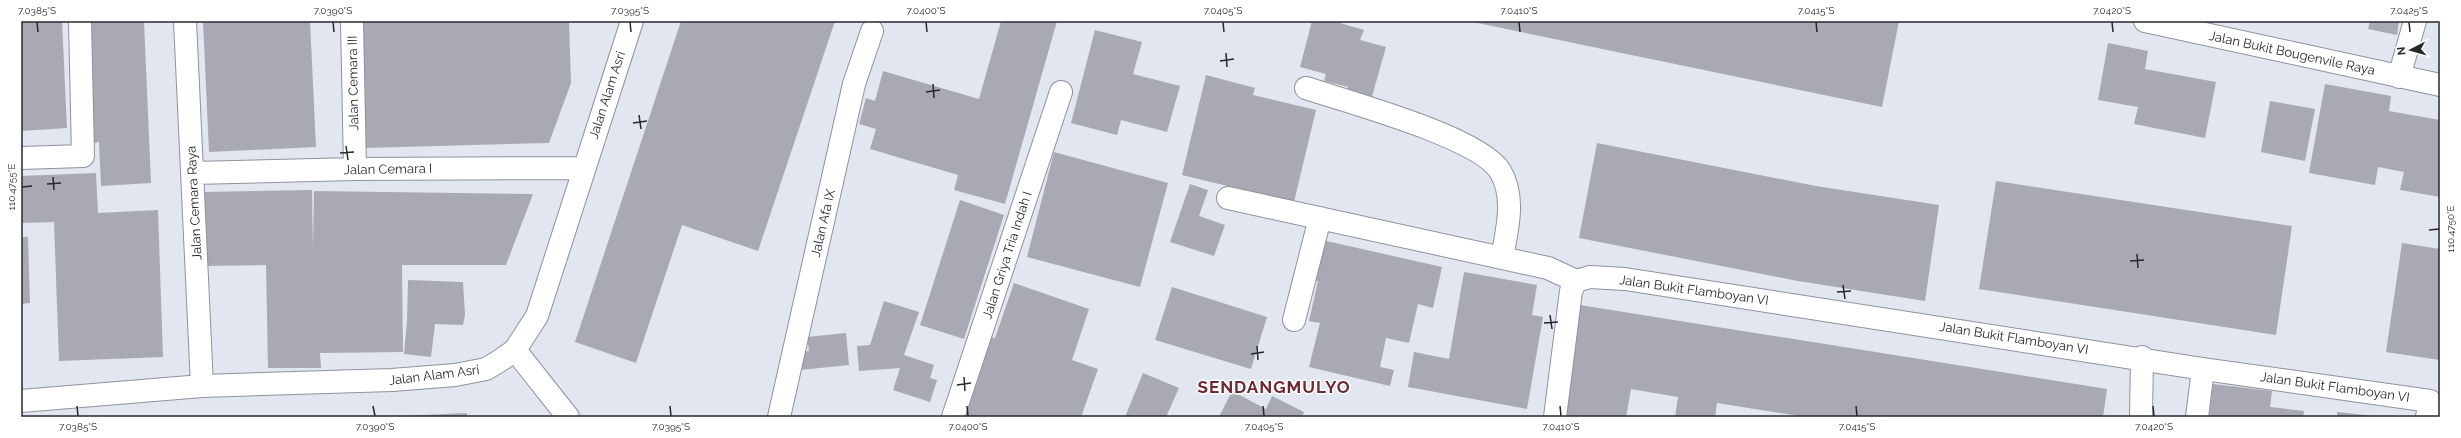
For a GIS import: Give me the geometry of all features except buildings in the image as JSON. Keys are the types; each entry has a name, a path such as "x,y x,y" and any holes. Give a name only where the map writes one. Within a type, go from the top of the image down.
{"street":[{"path":"21,158 83,156 80,21"},
{"name":"Jalan Cemara Raya","path":"185,21 202,386"},
{"name":"Jalan Cemara III","path":"352,21 355,169"},
{"name":"Jalan Alam Asri","path":"21,402 202,386 392,380 455,375 486,369 515,350 537,316 583,168 632,21"},
{"name":"Jalan Bukit Bougenvile Raya","path":"2145,21 2440,85"},
{"path":"2399,77 2415,21"},
{"name":"Jalan Afa IX","path":"779,417 854,84 872,31"},
{"path":"1306,88 1456,139 1488,157 1500,171 1506,184 1509,205 1502,258"},
{"name":"Jalan Griya Tria Indah I","path":"953,417 1061,92"},
{"name":"Jalan Cemara I","path":"193,173 355,169 583,168"},
{"path":"1228,198 1548,268 1579,280 1571,291 1567,313 1555,417"},
{"path":"1294,320 1320,218"},
{"name":"Jalan Bukit Flamboyan VI","path":"1579,280 1605,277 1625,279 2142,358 2203,369 2430,401 2427,417"},
{"path":"515,350 568,417"},
{"path":"2140,417 2142,358"},
{"path":"2197,417 2203,369"}],"district":[{"name":"SENDANGMULYO","path":"1274,387"}]}
